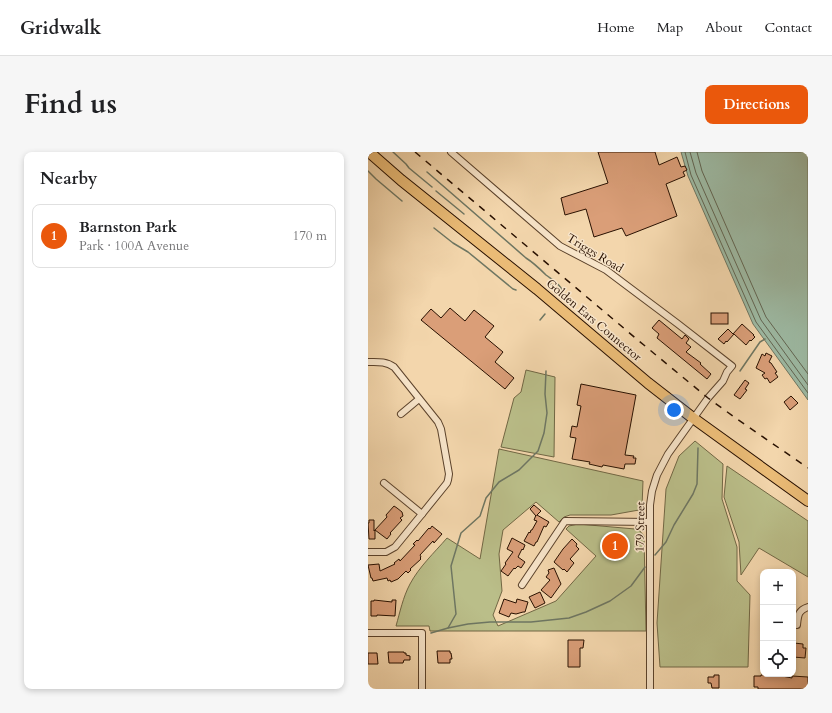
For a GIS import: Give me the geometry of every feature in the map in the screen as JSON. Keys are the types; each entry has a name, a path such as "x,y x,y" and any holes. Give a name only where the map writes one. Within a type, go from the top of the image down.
{"main road":[{"name":"Golden Ears Connector","path":"369,152 401,180 537,289 648,383 808,501"}],"street":[{"name":"Triggs Road","path":"451,152 560,246 606,270 732,366"},
{"path":"368,362 383,362 396,369 438,422 449,474 448,480 395,547 386,552 368,552"},
{"name":"179 Street","path":"650,689 650,505 652,491 657,475 668,454 710,395 723,382 727,372 732,366"},
{"path":"401,414 419,399"},
{"path":"384,483 422,514"},
{"path":"522,585 565,520 650,522"},
{"path":"797,625 799,612 808,607"},
{"path":"368,633 422,633 422,689"}],"green space":[{"path":"526,370 555,377 554,457 501,447 514,398 521,392"},
{"path":"695,441 723,464 722,499 737,547 737,581 750,595 748,667 660,667 657,623 666,489 679,456"},
{"path":"499,449 643,481 642,507 639,510 611,515 570,515 564,517 559,522 536,502 503,530 499,554 502,591 493,615 498,626 556,601 596,556 566,529 569,526 578,524 635,529 639,530 644,536 646,631 430,631 429,626 396,626 410,584 422,566 447,538 480,559"},
{"path":"727,466 808,521 808,577 759,548 741,575 739,542 724,497"}],"water":[{"path":"681,152 808,152 808,400 753,324 688,176"}],"building":[{"path":"598,152 655,152 659,165 677,157 681,167 685,166 687,170 683,172 685,176 666,184 677,216 626,236 622,228 594,237 586,209 565,215 561,198 608,183"},
{"path":"450,308 465,321 474,310 494,326 485,337 503,352 495,362 514,378 505,389 421,320 431,309 441,318"},
{"path":"711,313 728,313 728,324 711,324"},
{"path":"659,320 682,339 685,335 689,339 686,343 691,347 686,352 701,363 700,364 711,374 707,379 657,338 659,334 652,328"},
{"path":"742,324 755,337 746,345 734,334 724,344 718,339 728,329 733,334"},
{"path":"766,353 772,356 769,362 777,372 775,373 778,377 770,383 767,378 765,379 762,375 765,373 756,368 762,354 765,356"},
{"path":"745,380 749,383 745,389 747,390 740,399 734,395"},
{"path":"581,384 636,395 625,455 634,456 633,458 636,458 635,464 625,464 624,469 603,465 602,467 589,464 590,462 572,459 576,438 570,437 572,426 577,427 581,406 577,405"},
{"path":"791,396 798,403 790,410 784,402"},
{"path":"534,505 541,511 537,515 549,522 546,527 544,526 534,546 524,541 537,521 534,520 536,516 530,509"},
{"path":"394,506 402,512 403,516 400,518 402,520 390,533 391,534 387,539 375,530 375,539 369,539 369,520 374,520 374,531 387,517 386,515"},
{"path":"432,526 442,534 420,555 421,559 410,569 411,570 408,573 406,571 398,579 391,582 390,580 388,581 387,578 373,581 368,565 379,564 380,571 395,564 394,563 399,559 400,561 415,545 413,544 417,540 418,541"},
{"path":"512,538 525,545 518,557 525,562 521,568 518,566 515,569 514,568 508,576 501,571 513,552 507,549"},
{"path":"572,539 577,544 576,546 579,549 570,559 574,563 567,572 554,562"},
{"path":"554,568 561,584 551,598 541,590 550,580 546,577 549,573 548,570"},
{"path":"540,592 545,603 535,608 529,597"},
{"path":"504,599 516,603 517,599 528,602 525,612 516,614 511,613 509,617 499,613"},
{"path":"392,600 396,600 395,616 371,616 371,601 392,602"},
{"path":"568,640 584,640 583,648 580,648 580,667 568,667"},
{"path":"796,643 803,644 803,648 806,648 805,658 796,657"},
{"path":"437,651 450,651 452,659 450,659 450,663 438,663"},
{"path":"388,652 404,652 406,655 410,656 410,660 404,660 403,663 389,663"},
{"path":"368,653 377,653 378,664 368,664"},
{"path":"714,675 719,675 719,688 712,688 711,683 708,683 708,677 714,677"},
{"path":"754,676 792,678 796,676 808,677 808,689 758,689 758,687 754,687"}],"waterway":[{"path":"393,152 409,168 432,187"},
{"path":"368,171 402,201"},
{"path":"427,172 526,258 556,282 561,288 561,293"},
{"path":"436,191 464,214"},
{"path":"434,228 453,243 468,252 516,290"},
{"path":"549,283 561,293"},
{"path":"540,320 545,314"},
{"path":"740,371 760,342 765,339"},
{"path":"448,628 456,614 451,566 461,533 480,516 486,498 499,482 519,470 538,451 544,433 547,413 545,394 546,371"},
{"path":"655,555 666,542 674,525 693,494 697,484 698,448"},
{"path":"431,633 468,624 490,622 531,622 569,618 610,601 631,586 645,567"}],"railway":[{"path":"415,152 708,398 808,468"}],"place":[{"name":"Barnston Park","path":"615,546"}]}
